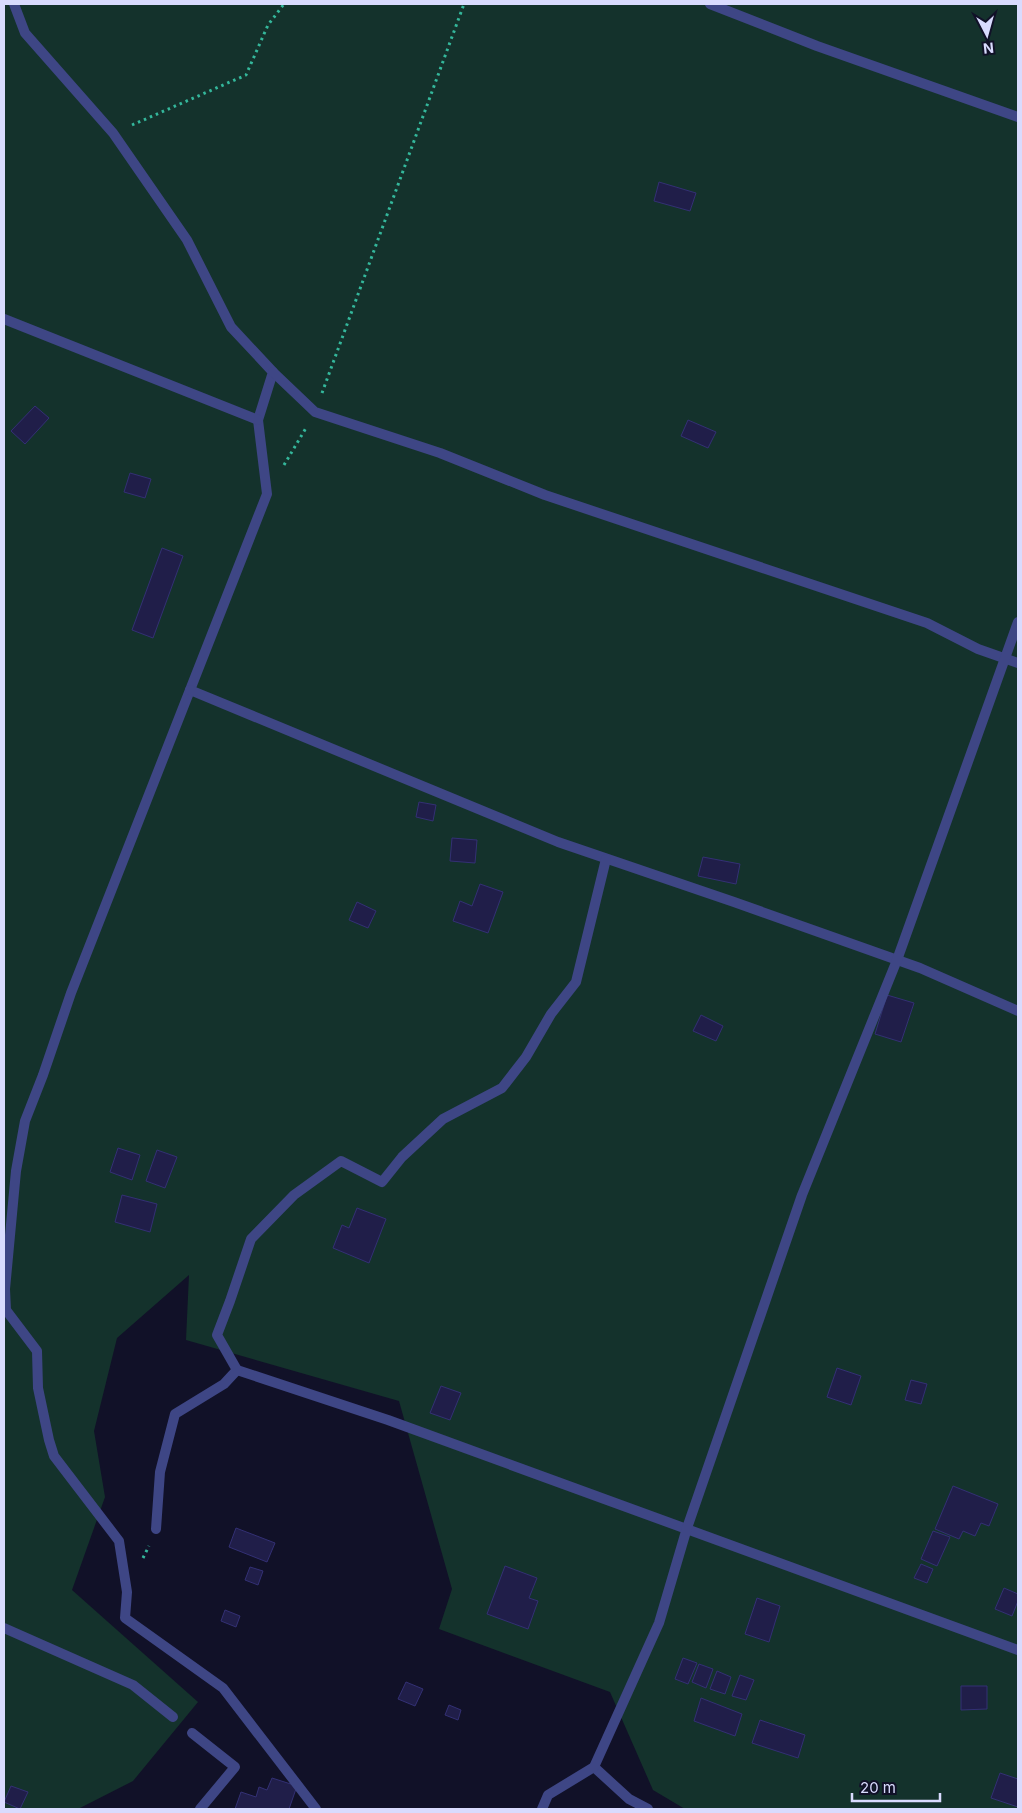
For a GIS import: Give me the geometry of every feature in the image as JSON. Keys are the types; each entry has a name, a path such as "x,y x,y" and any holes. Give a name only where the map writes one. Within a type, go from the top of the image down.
{"street":[{"path":"14,4 25,33 113,133 187,240 231,327 273,372 315,412 440,453 545,495 927,623 978,649 1018,663"},
{"path":"710,4 826,49 1018,118"},
{"path":"4,319 258,420"},
{"path":"273,372 258,420 267,494 75,984 25,1121 16,1171 5,1268 5,1289 6,1310 36,1351 38,1388 54,1456 119,1541 127,1592 125,1618 222,1688 316,1809"},
{"path":"542,1809 548,1795 594,1767 659,1623 687,1528 802,1195 897,960 1018,622"},
{"path":"190,690 558,842 920,968 1018,1011"},
{"path":"606,859 576,982 551,1014 526,1056 502,1088 443,1119 402,1157 382,1182 341,1161 294,1195 251,1239 217,1335 237,1370 388,1420 1018,1650"},
{"path":"156,1529 160,1472 175,1414 224,1384 237,1370"},
{"path":"4,1628 133,1685 173,1717"},
{"path":"192,1733 235,1767 200,1809"},
{"path":"594,1767 629,1800 648,1809"}],"path":[{"path":"113,133 246,75 268,25 284,4"},
{"path":"267,494 315,412 464,4"}],"green space":[{"path":"4,4 1018,4 1018,1809 685,1809 653,1790 610,1692 439,1629 452,1589 399,1401 186,1340 189,1275 117,1338 94,1431 105,1497 72,1590 198,1702 133,1781 78,1809 4,1809"}],"building":[{"path":"659,182 696,193 690,211 654,201"},
{"path":"35,406 49,418 25,444 11,431"},
{"path":"688,420 716,432 708,448 681,436"},
{"path":"130,473 151,479 145,498 124,492"},
{"path":"162,548 183,556 153,638 132,630"},
{"path":"419,802 436,805 433,821 416,817"},
{"path":"452,838 477,840 475,863 450,861"},
{"path":"703,857 740,864 736,884 698,876"},
{"path":"480,884 503,892 488,933 453,921 460,901 472,906"},
{"path":"357,902 376,911 368,928 349,920"},
{"path":"887,995 914,1003 901,1042 875,1034"},
{"path":"701,1015 723,1026 716,1041 693,1031"},
{"path":"118,1148 140,1155 132,1180 110,1172"},
{"path":"157,1150 177,1157 165,1188 146,1181"},
{"path":"122,1195 157,1204 150,1232 115,1222"},
{"path":"357,1208 386,1219 369,1263 333,1248 342,1225 349,1228"},
{"path":"837,1368 861,1376 851,1405 827,1397"},
{"path":"911,1380 927,1384 921,1404 905,1400"},
{"path":"441,1386 461,1393 450,1420 430,1413"},
{"path":"953,1486 998,1504 989,1526 981,1523 975,1536 963,1531 959,1539 935,1529"},
{"path":"236,1528 275,1543 267,1562 229,1547"},
{"path":"933,1531 950,1537 937,1566 921,1559"},
{"path":"921,1564 933,1569 927,1583 914,1578"},
{"path":"505,1566 537,1578 529,1598 538,1601 528,1629 487,1614"},
{"path":"250,1567 263,1571 258,1585 245,1580"},
{"path":"1004,1588 1018,1594 1018,1601 1012,1616 995,1609"},
{"path":"757,1598 780,1606 769,1642 745,1634"},
{"path":"225,1610 240,1616 236,1627 221,1621"},
{"path":"683,1658 697,1663 688,1684 675,1679"},
{"path":"699,1664 713,1669 706,1688 692,1682"},
{"path":"717,1671 731,1677 725,1694 710,1689"},
{"path":"740,1675 754,1680 746,1700 732,1696"},
{"path":"406,1682 423,1689 415,1706 398,1699"},
{"path":"961,1686 987,1686 987,1709 961,1710"},
{"path":"701,1698 742,1714 735,1736 694,1721"},
{"path":"449,1705 461,1710 458,1720 445,1715"},
{"path":"760,1720 805,1735 798,1758 752,1743"},
{"path":"1000,1773 1018,1779 1018,1807 991,1798"},
{"path":"272,1778 297,1786 289,1809 235,1809 241,1792 256,1797 259,1787 267,1790"},
{"path":"11,1786 28,1792 20,1809 4,1802"}]}
